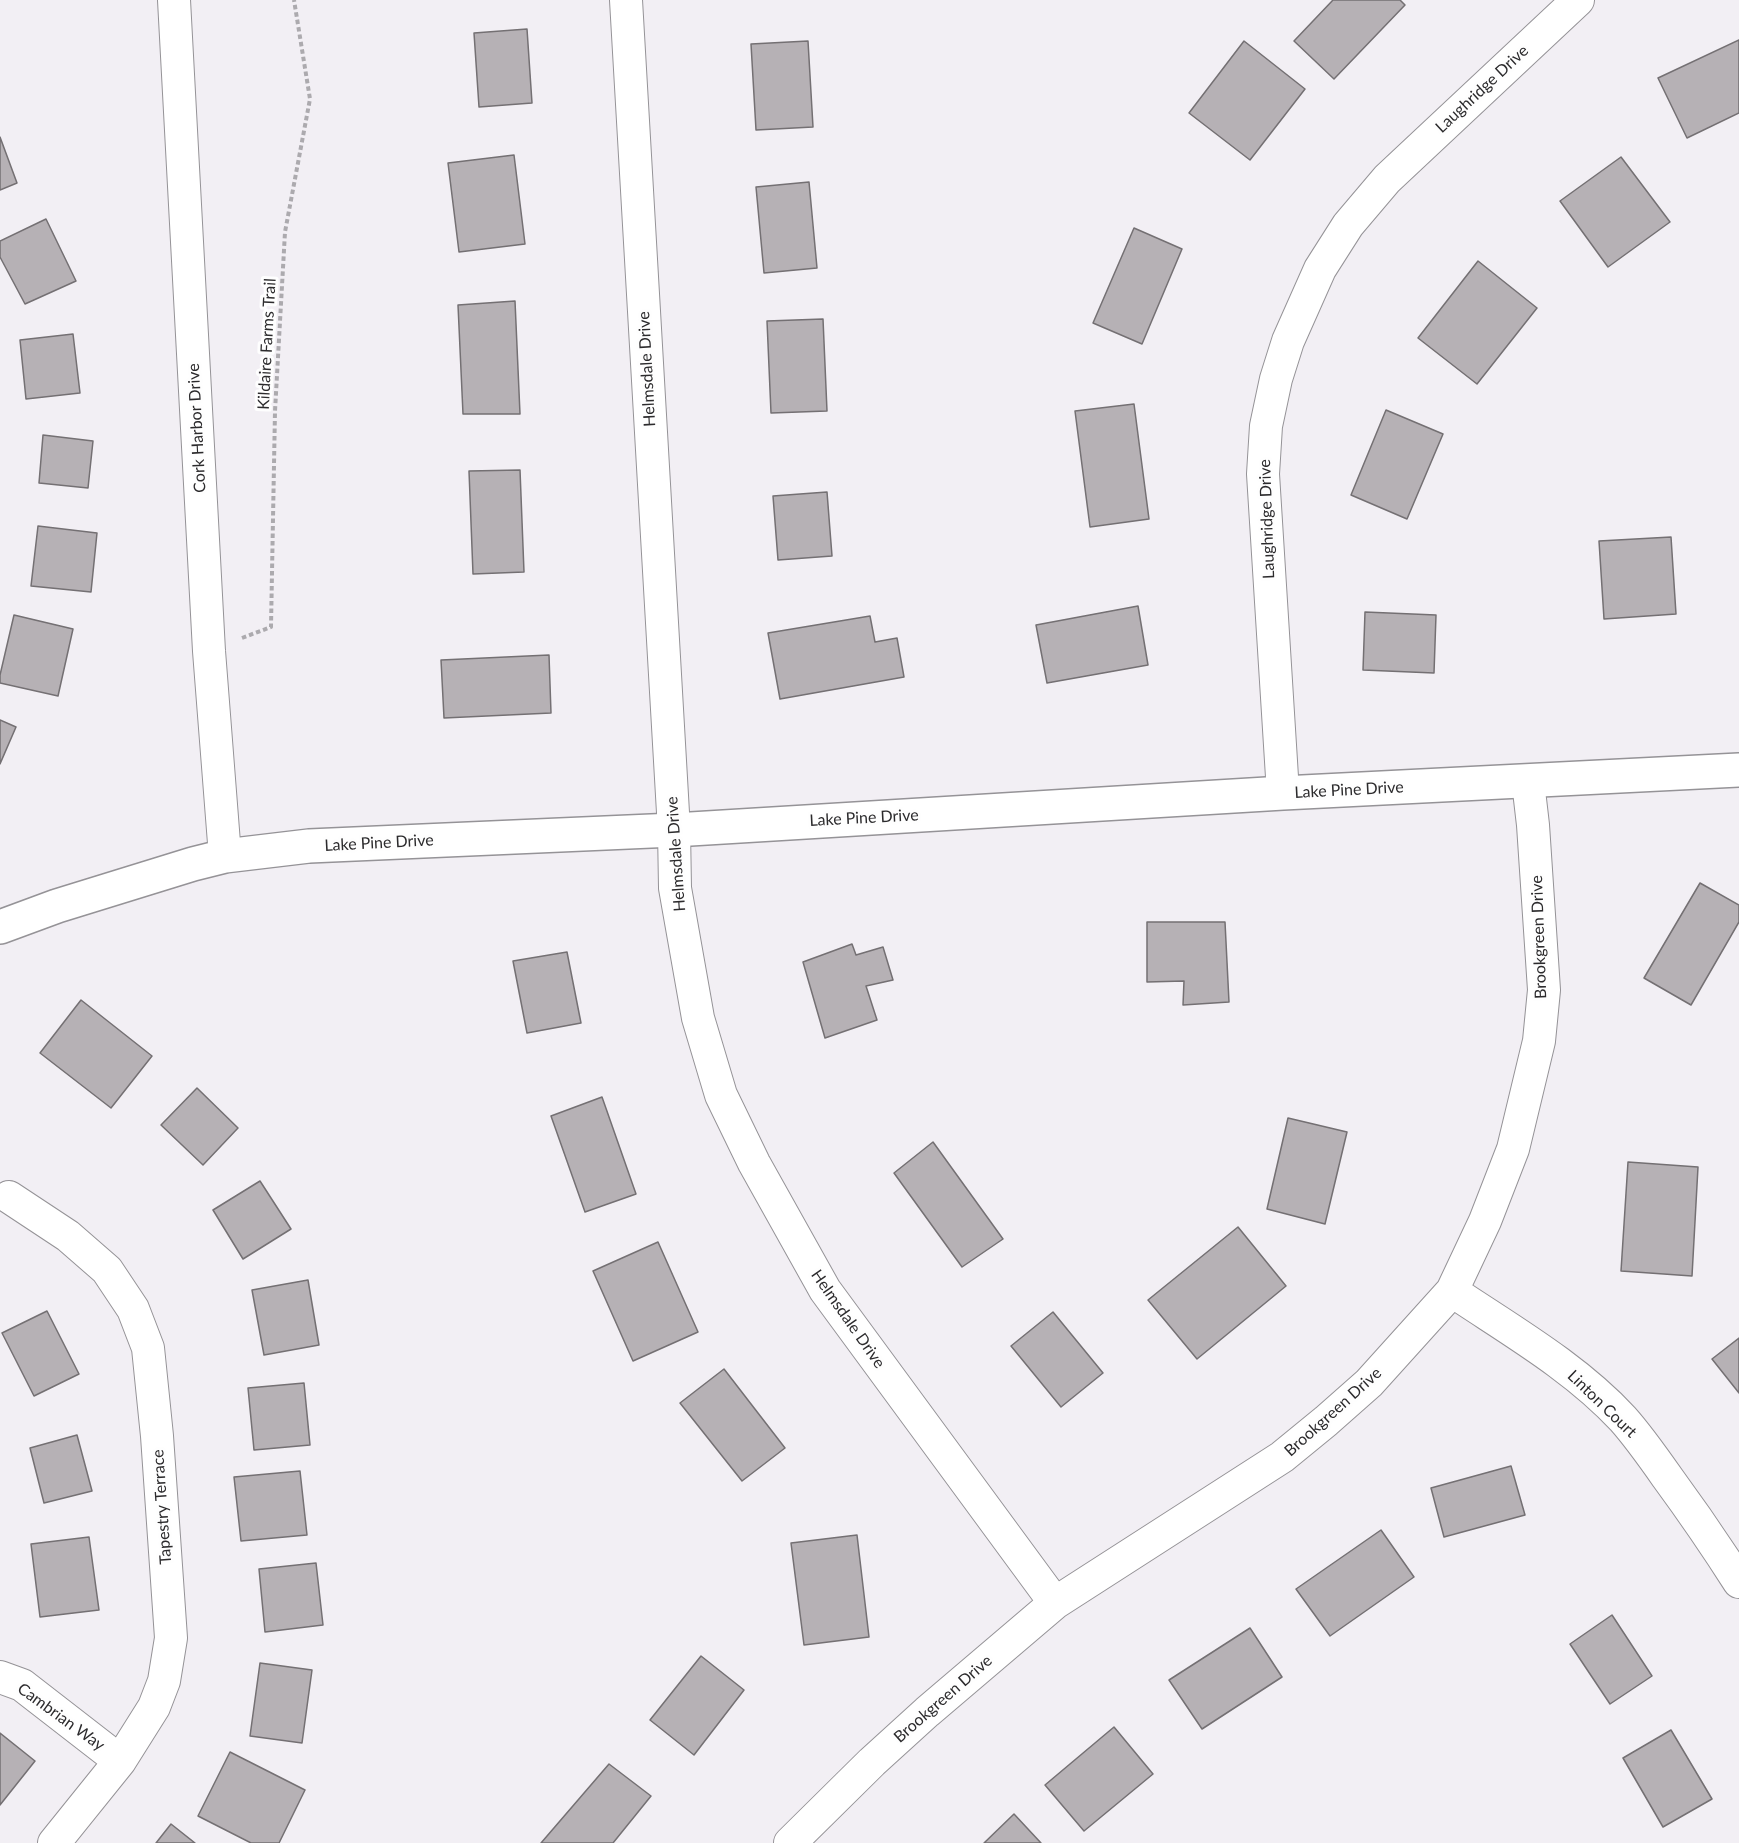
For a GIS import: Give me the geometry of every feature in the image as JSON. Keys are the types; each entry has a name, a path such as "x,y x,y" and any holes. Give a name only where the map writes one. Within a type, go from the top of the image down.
{"street":[{"name":"Cork Harbor Drive","path":"174,0 209,651 225,856"},
{"name":"Helmsdale Drive","path":"626,0 674,830 675,888 698,1018 721,1095 754,1163 825,1290 1055,1603"},
{"name":"Laughridge Drive","path":"1283,793 1263,474 1266,426 1276,379 1288,341 1320,269 1348,225 1387,178 1578,0"},
{"name":"Lake Pine Drive","path":"0,927 57,906 225,856 309,846 674,830 1283,793 1739,770"},
{"name":"Brookgreen Drive","path":"790,1843 872,1762 1055,1603 1282,1457 1369,1383 1452,1291 1485,1221 1513,1149 1539,1041 1544,990 1528,782"},
{"name":"Tapestry Terrace","path":"9,1197 68,1236 107,1270 133,1309 148,1348 157,1436 171,1638 164,1682 154,1707 120,1761 54,1843"},
{"name":"Linton Court","path":"1452,1291 1551,1357 1590,1388 1623,1419 1704,1527 1739,1582"},
{"name":"Cambrian Way","path":"0,1677 22,1685 120,1761"}],"path":[{"name":"Kildaire Farms Trail","path":"209,651 271,627 275,411 285,232 310,99 294,0"}],"building":[{"path":"1333,0 1400,0 1405,5 1334,79 1294,41"},
{"path":"527,29 532,103 479,107 474,33"},
{"path":"1739,40 1739,113 1687,138 1658,78"},
{"path":"808,41 813,127 756,130 751,44"},
{"path":"1244,41 1305,89 1250,160 1189,113"},
{"path":"0,137 17,183 0,190"},
{"path":"514,155 525,244 459,252 448,163"},
{"path":"1621,157 1670,222 1608,267 1560,201"},
{"path":"809,182 817,268 764,273 756,187"},
{"path":"46,219 76,281 25,304 0,257 0,241"},
{"path":"1134,228 1182,249 1142,344 1093,323"},
{"path":"1478,261 1537,308 1477,384 1418,338"},
{"path":"515,301 520,414 463,414 458,305"},
{"path":"823,319 827,411 771,413 767,321"},
{"path":"73,334 80,393 26,399 20,340"},
{"path":"1134,404 1149,519 1090,527 1075,411"},
{"path":"1386,410 1443,434 1407,519 1351,495"},
{"path":"43,435 93,441 88,488 39,483"},
{"path":"520,470 524,572 473,574 469,471"},
{"path":"827,492 832,556 778,560 773,496"},
{"path":"38,526 97,533 91,592 31,586"},
{"path":"1671,537 1676,614 1604,619 1599,541"},
{"path":"1138,606 1148,665 1047,683 1036,625"},
{"path":"1365,612 1436,615 1434,673 1363,670"},
{"path":"14,615 73,629 58,696 0,683"},
{"path":"870,616 875,642 897,638 904,677 780,699 768,633"},
{"path":"549,655 551,713 444,718 441,660"},
{"path":"0,720 16,727 0,764"},
{"path":"1700,883 1739,905 1739,922 1691,1005 1644,978"},
{"path":"1147,922 1225,922 1229,1002 1183,1005 1184,981 1147,982"},
{"path":"852,944 856,955 883,947 893,980 866,986 877,1020 825,1038 803,962"},
{"path":"567,952 581,1023 527,1033 513,961"},
{"path":"81,1000 152,1056 111,1108 40,1053"},
{"path":"197,1088 238,1128 203,1165 161,1125"},
{"path":"602,1097 636,1194 585,1212 551,1116"},
{"path":"1288,1118 1347,1132 1325,1224 1267,1209"},
{"path":"933,1142 1003,1239 962,1267 894,1173"},
{"path":"1628,1162 1698,1167 1692,1276 1621,1271"},
{"path":"260,1181 291,1229 243,1259 213,1210"},
{"path":"1238,1227 1286,1286 1197,1359 1148,1300"},
{"path":"658,1242 698,1332 633,1361 593,1271"},
{"path":"308,1280 319,1345 264,1355 252,1290"},
{"path":"47,1311 79,1374 34,1396 2,1333"},
{"path":"1053,1312 1103,1373 1061,1407 1011,1346"},
{"path":"1739,1338 1739,1393 1712,1359"},
{"path":"724,1369 785,1448 742,1481 680,1403"},
{"path":"304,1383 310,1445 254,1450 248,1388"},
{"path":"77,1435 92,1491 44,1503 30,1448"},
{"path":"1511,1466 1525,1515 1444,1537 1431,1488"},
{"path":"300,1471 307,1535 241,1541 234,1477"},
{"path":"1381,1530 1414,1577 1330,1636 1296,1589"},
{"path":"857,1535 869,1637 804,1645 791,1543"},
{"path":"89,1537 99,1610 40,1617 31,1544"},
{"path":"316,1563 323,1625 265,1632 259,1569"},
{"path":"1612,1615 1652,1676 1610,1704 1570,1644"},
{"path":"1250,1628 1282,1677 1202,1729 1169,1680"},
{"path":"701,1656 744,1690 694,1755 650,1720"},
{"path":"260,1663 312,1670 302,1743 250,1736"},
{"path":"1114,1727 1153,1774 1084,1831 1045,1785"},
{"path":"1671,1730 1712,1799 1663,1827 1623,1758"},
{"path":"0,1733 35,1761 0,1805"},
{"path":"230,1752 305,1790 279,1843 251,1843 198,1816"},
{"path":"609,1764 651,1796 613,1843 541,1843"},
{"path":"1014,1814 1041,1843 984,1843"},
{"path":"171,1824 195,1843 156,1843"}]}
